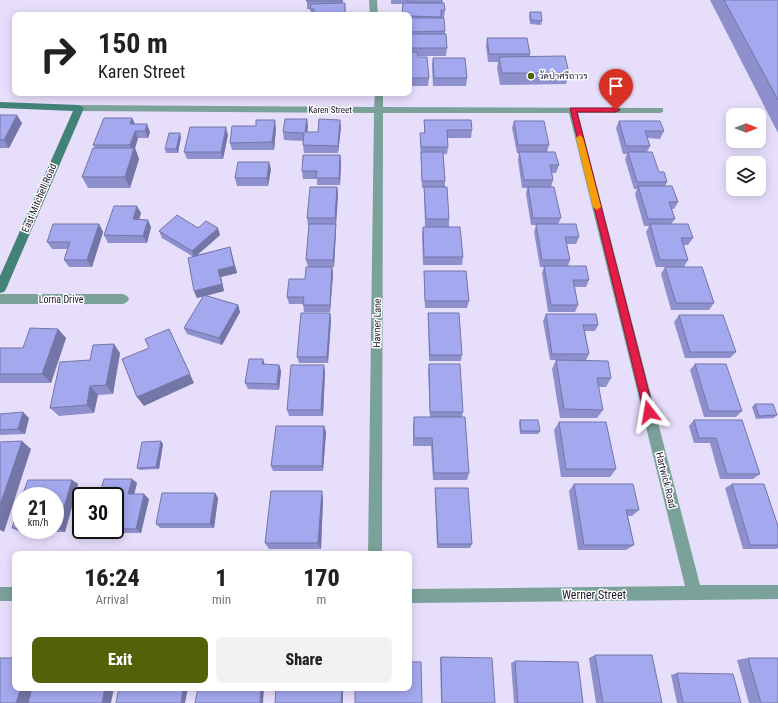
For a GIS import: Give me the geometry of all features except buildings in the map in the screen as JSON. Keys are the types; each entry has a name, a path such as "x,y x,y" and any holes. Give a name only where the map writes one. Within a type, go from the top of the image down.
{"street":[{"path":"373,0 374,12"},
{"name":"Havner Lane","path":"375,551 379,96"},
{"name":"Karen Street","path":"0,105 78,108 660,110"},
{"name":"East Mitchell Road","path":"0,289 78,108"},
{"name":"Hartwick Road","path":"573,110 695,594"},
{"name":"Lorna Drive","path":"0,299 123,299"},
{"name":"Werner Street","path":"412,596 778,592"},
{"path":"0,594 12,594"}],"slow traffic":[{"path":"580,138 597,207"}],"place":[{"name":"วัดป่าศรีถาวร","path":"531,76"}],"route":[{"path":"616,110 573,110 649,412"}]}
